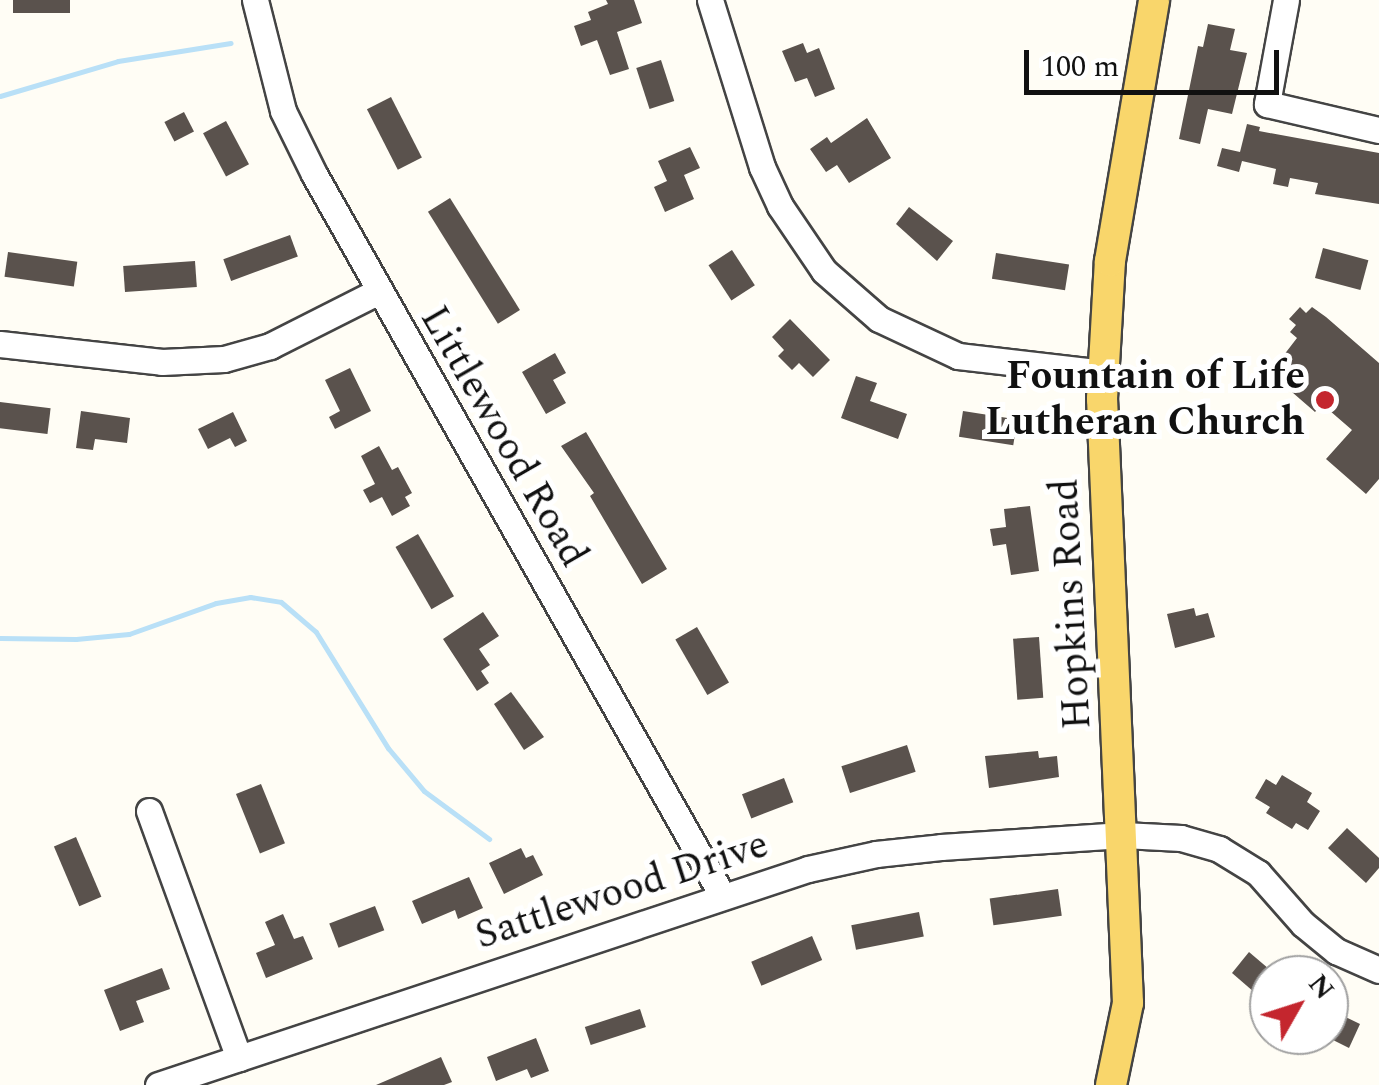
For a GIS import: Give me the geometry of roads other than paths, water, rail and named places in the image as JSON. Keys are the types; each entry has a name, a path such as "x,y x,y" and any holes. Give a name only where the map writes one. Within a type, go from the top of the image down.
{"main road":[{"name":"Hopkins Road","path":"1111,1085 1128,1003 1104,373 1110,261 1154,0"}],"street":[{"name":"Littlewood Road","path":"255,0 284,111 377,292 722,896"},
{"path":"710,0 762,167 780,206 824,271 879,319 958,356 1104,373"},
{"path":"1280,1 1267,104 1379,130"},
{"path":"0,344 162,362 224,358 270,346 377,292"},
{"path":"149,810 239,1058"},
{"name":"Sattlewood Drive","path":"158,1085 722,896 808,869 876,854 1124,836 1181,838 1219,849 1258,873 1303,924 1336,951 1379,970"}],"waterway":[{"path":"0,96 118,61 231,43"},
{"path":"0,638 76,639 129,634 216,603 250,597 281,602 316,632 388,748 424,791 489,839"}],"place":[{"name":"Fountain of Life Lutheran Church","path":"1325,400"}]}
